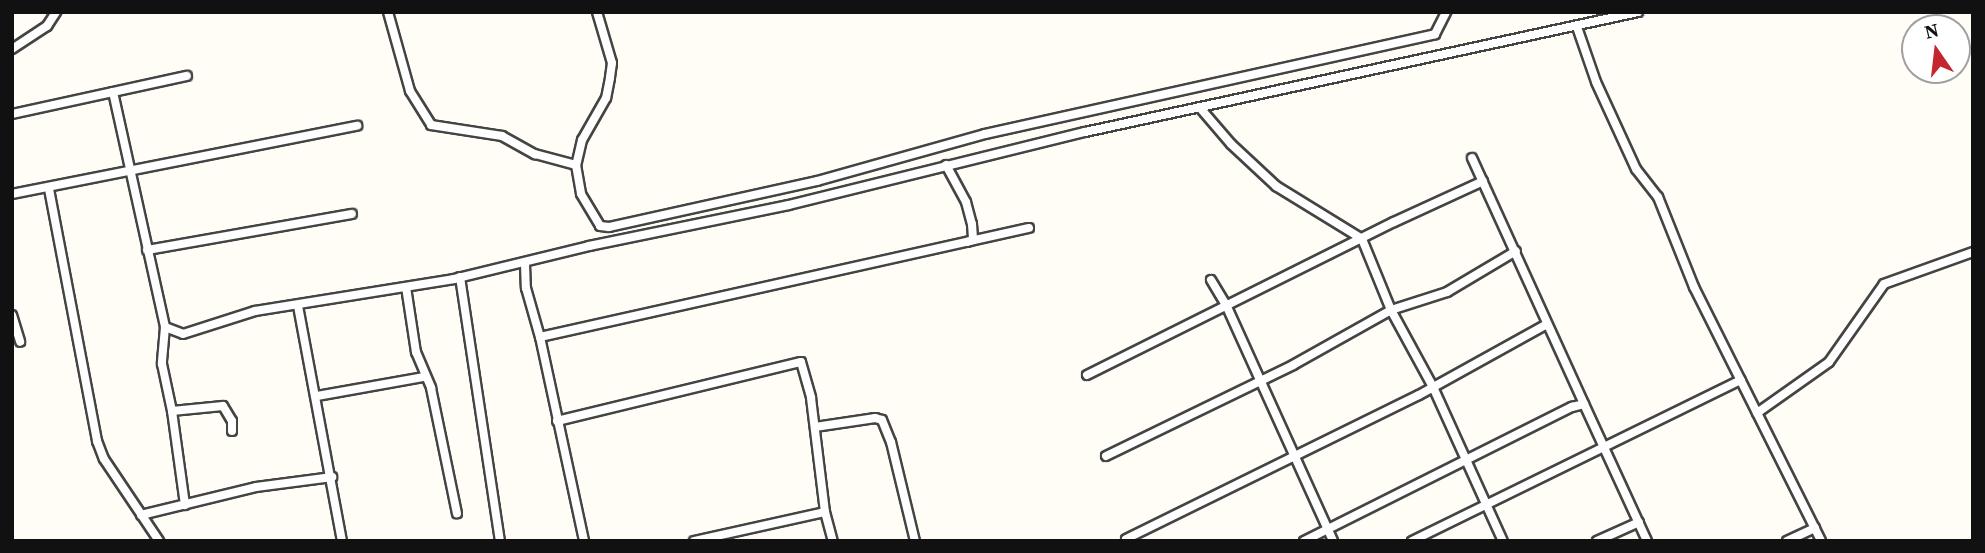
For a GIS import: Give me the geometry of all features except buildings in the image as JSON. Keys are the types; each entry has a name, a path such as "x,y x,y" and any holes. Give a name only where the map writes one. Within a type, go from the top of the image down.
{"street":[{"path":"12,49 47,26 56,12"},
{"path":"388,12 410,91 431,125 502,136 535,154 576,165"},
{"path":"597,12 612,63 610,78 606,98 582,140 576,165 581,194 600,226 623,225 817,181 985,134 1434,34 1446,12"},
{"path":"164,327 183,334 238,315 460,278 505,265 524,264 534,258 789,205 946,166 1638,12"},
{"path":"1577,27 1597,82 1636,169 1658,197 1694,287 1821,541"},
{"path":"12,114 187,76"},
{"path":"113,92 164,327 162,364 172,411 185,505"},
{"path":"1201,109 1231,144 1276,186 1362,239 1391,310 1433,387 1503,541"},
{"path":"12,194 49,189 357,126"},
{"path":"1472,158 1647,541"},
{"path":"946,166 966,202 972,224 973,240 965,242"},
{"path":"1087,375 1483,181"},
{"path":"49,189 97,441 104,459 159,541"},
{"path":"148,250 352,214"},
{"path":"540,337 1030,228"},
{"path":"1106,456 1259,381 1391,310 1447,292 1516,251"},
{"path":"1758,413 1829,362 1884,284 1973,252"},
{"path":"524,264 526,288 540,337 584,541"},
{"path":"460,278 500,541"},
{"path":"1211,280 1227,307 1333,541"},
{"path":"406,287 416,352 424,377 431,388 457,513"},
{"path":"298,306 317,396 342,541"},
{"path":"12,315 20,342"},
{"path":"1126,539 1433,387 1547,324"},
{"path":"557,421 801,362 815,428 825,512 833,541"},
{"path":"317,396 424,377"},
{"path":"1412,541 1741,380"},
{"path":"1304,541 1572,407 1584,404"},
{"path":"172,411 223,406 232,421 232,431"},
{"path":"815,428 875,418 882,420 891,442 915,541"},
{"path":"141,515 256,487 332,477"},
{"path":"695,541 825,512"},
{"path":"1597,541 1639,522"},
{"path":"1787,541 1815,528"}]}
